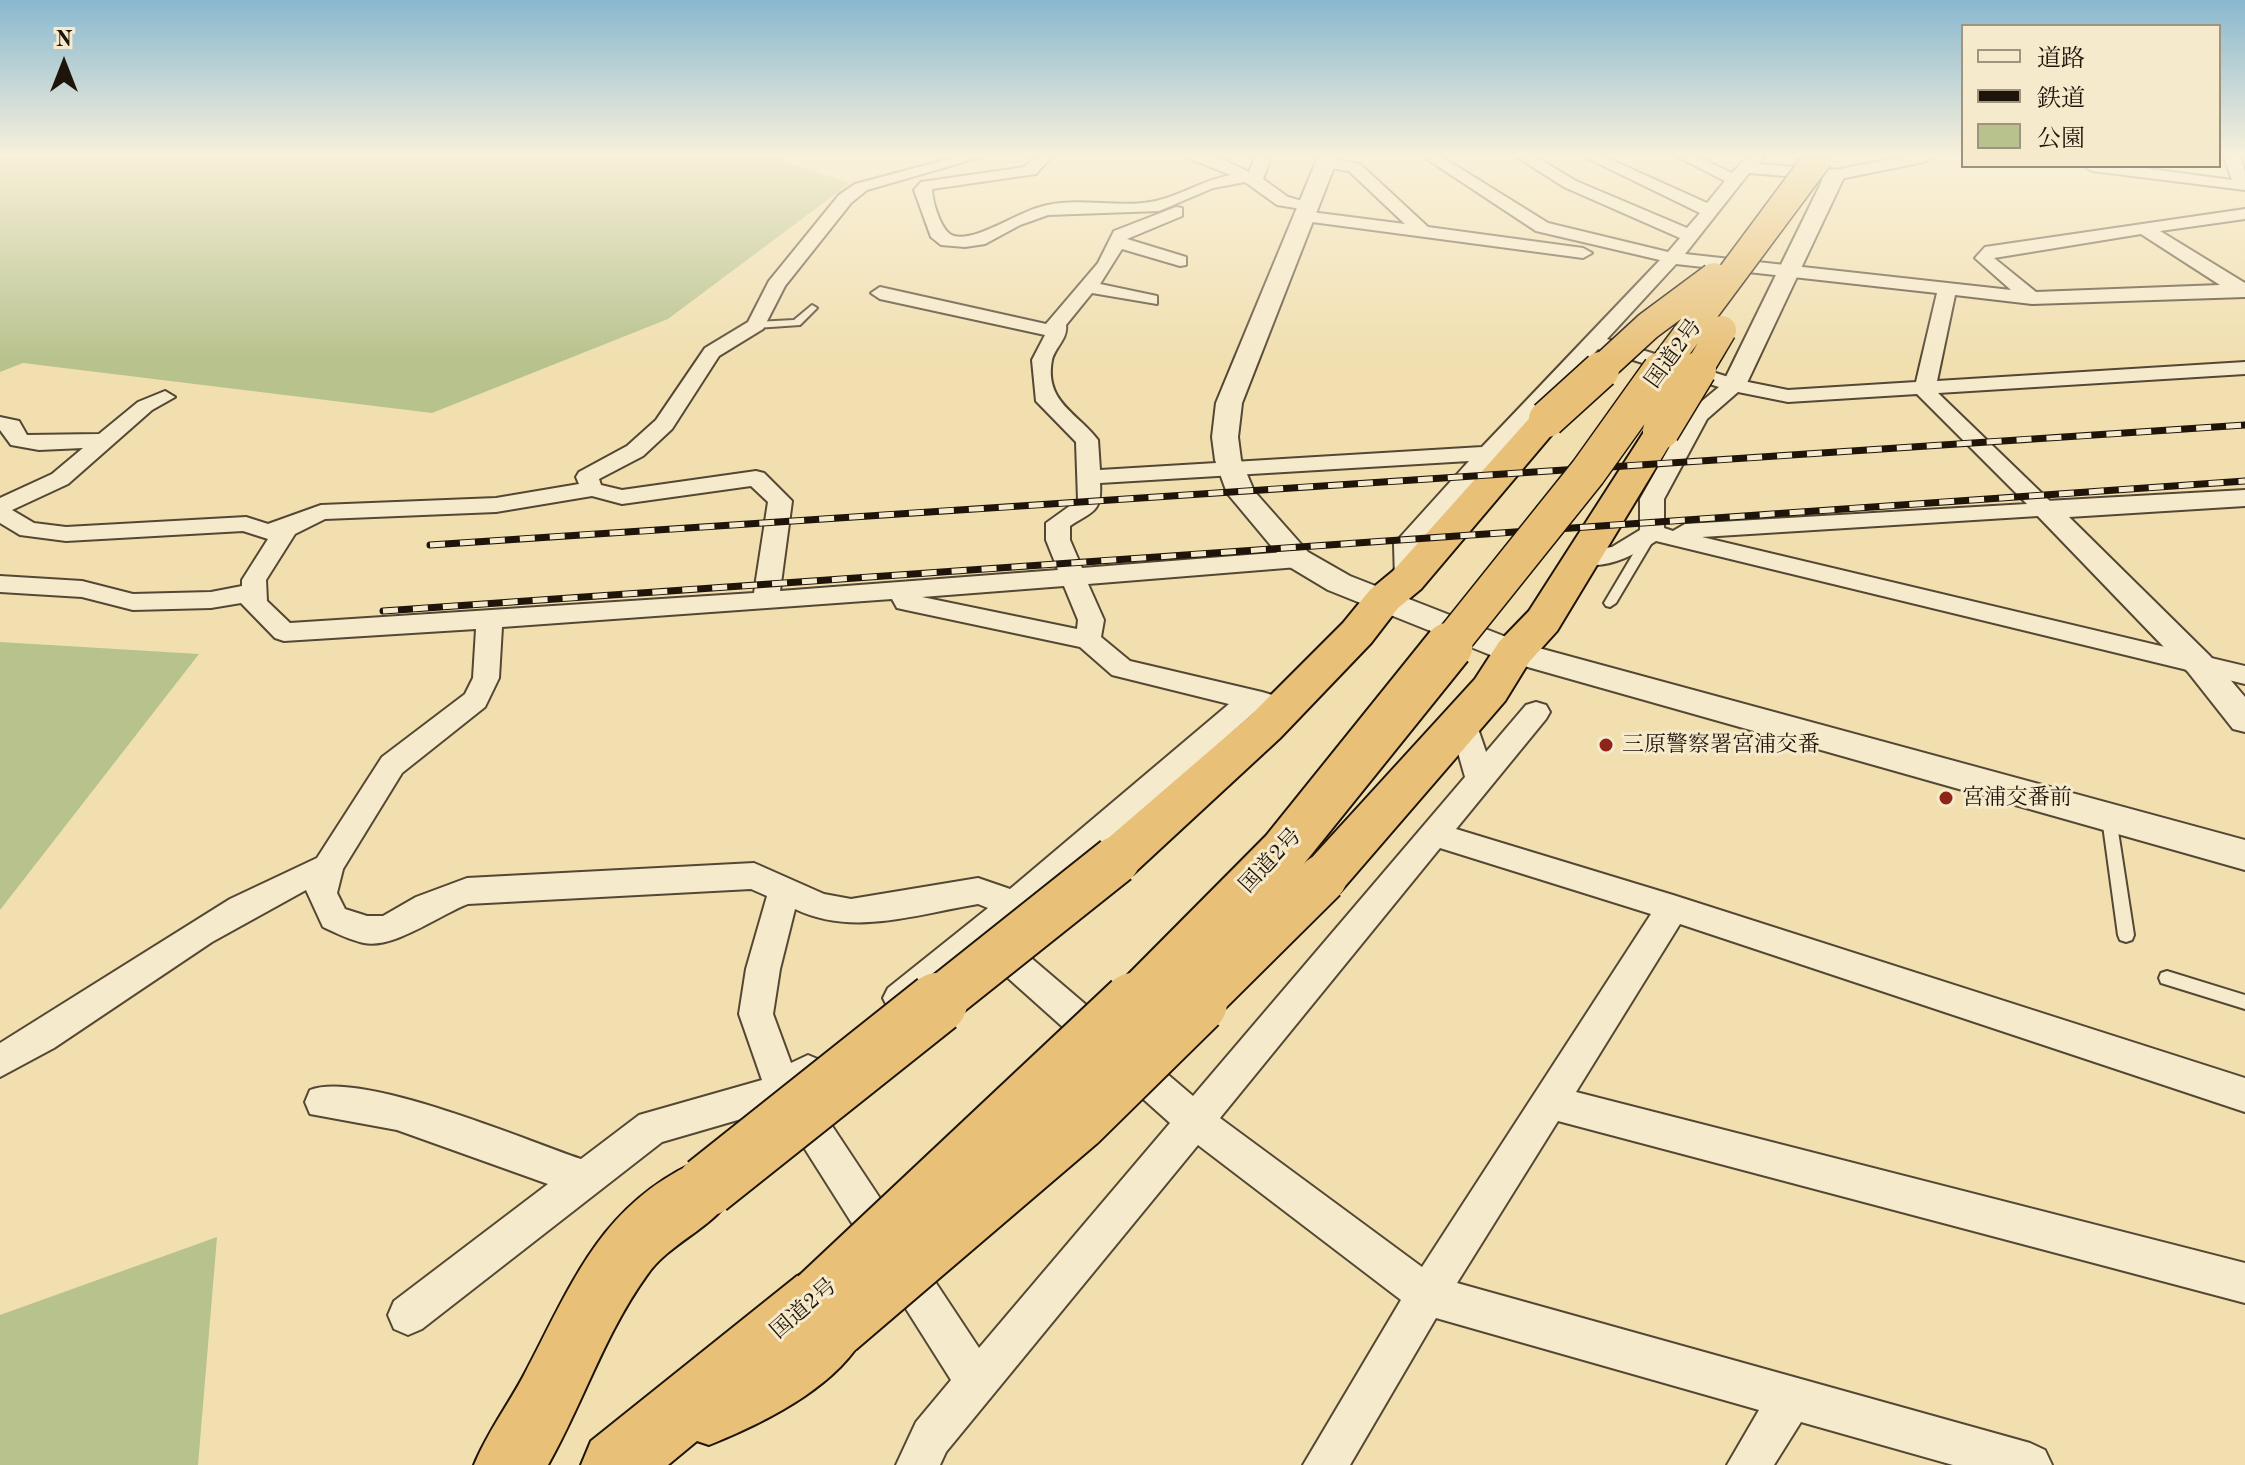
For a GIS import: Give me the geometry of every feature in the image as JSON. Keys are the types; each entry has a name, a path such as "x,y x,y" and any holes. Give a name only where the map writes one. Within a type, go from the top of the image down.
{"highway":[{"name":"国道2号","path":"827,1313 1284,851 1588,472 1734,267 1768,225"},
{"path":"620,1461 778,1376 827,1313 1077,1121 1323,878 1490,690 1514,652 1543,621 1661,431 1755,272 1777,225"},
{"path":"508,1465 564,1368 590,1311 628,1249 1116,860 1265,727 1268,702 1357,633 1547,419 1648,326 1706,282 1734,267"}],"street":[{"path":"592,489 587,477 635,451 664,424 712,352 756,325 776,285 824,225"},
{"path":"934,225 937,233 947,241 965,242 1007,225"},
{"path":"1088,640 1091,620 1058,540 1058,523 1090,503 1087,440 1046,401 1042,360 1057,332 1056,324 1106,265 1120,235 1144,225"},
{"path":"1299,225 1229,403 1225,437 1231,468 1241,493 1298,559 1339,583 1395,590 1514,652 2245,855"},
{"path":"1386,225 1630,260 1791,271 2032,298 2243,290"},
{"path":"1416,225 1423,232"},
{"path":"1539,225 1668,263"},
{"path":"1666,225 1688,235"},
{"path":"1395,590 1406,544 1487,453 1668,263 1697,225"},
{"path":"1652,533 1652,499 1698,416 1734,385 1791,271 1807,225"},
{"path":"2032,298 1984,258 1991,251 2162,225"},
{"path":"2143,228 2243,290"},
{"path":"1117,242 1180,261"},
{"path":"1088,287 1150,300"},
{"path":"1947,290 1925,388 1930,399 2199,664 2245,720"},
{"path":"880,293 1057,332"},
{"path":"1593,341 1734,385 1788,396 2245,368"},
{"path":"0,507 60,479 145,406 165,397"},
{"path":"0,423 11,426 19,440 29,442 109,440"},
{"path":"1089,477 1487,453"},
{"path":"0,513 28,530 66,534 246,524 266,532 286,529 321,512 496,505 592,489 622,497 756,478 780,501 766,599"},
{"path":"1582,558 1618,554 1652,533 1703,537 2046,510 2242,501"},
{"path":"286,529 254,580 254,603 284,632 489,620 1298,559"},
{"path":"1703,537 2245,675"},
{"path":"0,584 82,589 133,602 211,600 254,592"},
{"path":"901,590 906,602 1088,640 1121,668 1268,702"},
{"path":"489,620 486,678 475,700 392,765 328,867 321,894 334,918 366,930 388,929 427,906 467,891 754,876 819,906 851,912 978,891 1015,904"},
{"path":"408,1315 652,1127 755,1100 786,1088 1268,702"},
{"path":"918,1465 931,1437 1536,712"},
{"path":"1463,721 1480,781"},
{"path":"1435,835 1673,908 2245,1095"},
{"path":"0,1061 85,1013 207,925 300,877 328,867"},
{"path":"785,888 763,969 756,1014 776,1072 977,1382"},
{"path":"1325,1465 1427,1295 1673,908"},
{"path":"980,934 1195,1121 1427,1295 2030,1465"},
{"path":"323,1102 397,1113 583,1178"},
{"path":"1550,1102 2245,1283"},
{"path":"1749,1465 1791,1399"}],"lane":[{"path":"756,325 797,323 812,308"},
{"path":"1610,603 1652,533"},
{"path":"2109,818 2126,935"},
{"path":"2167,978 2245,1002"}],"green space":[{"path":"0,225 793,225 668,319 432,413 23,363 0,372"},
{"path":"0,642 199,654 0,910"},
{"path":"217,1237 198,1465 0,1465 0,1315"}],"railway":[{"path":"430,545 2245,425"},
{"path":"383,611 2245,481"}],"place":[{"name":"三原警察署宮浦交番","path":"1606,745"},
{"name":"宮浦交番前","path":"1946,798"}]}
